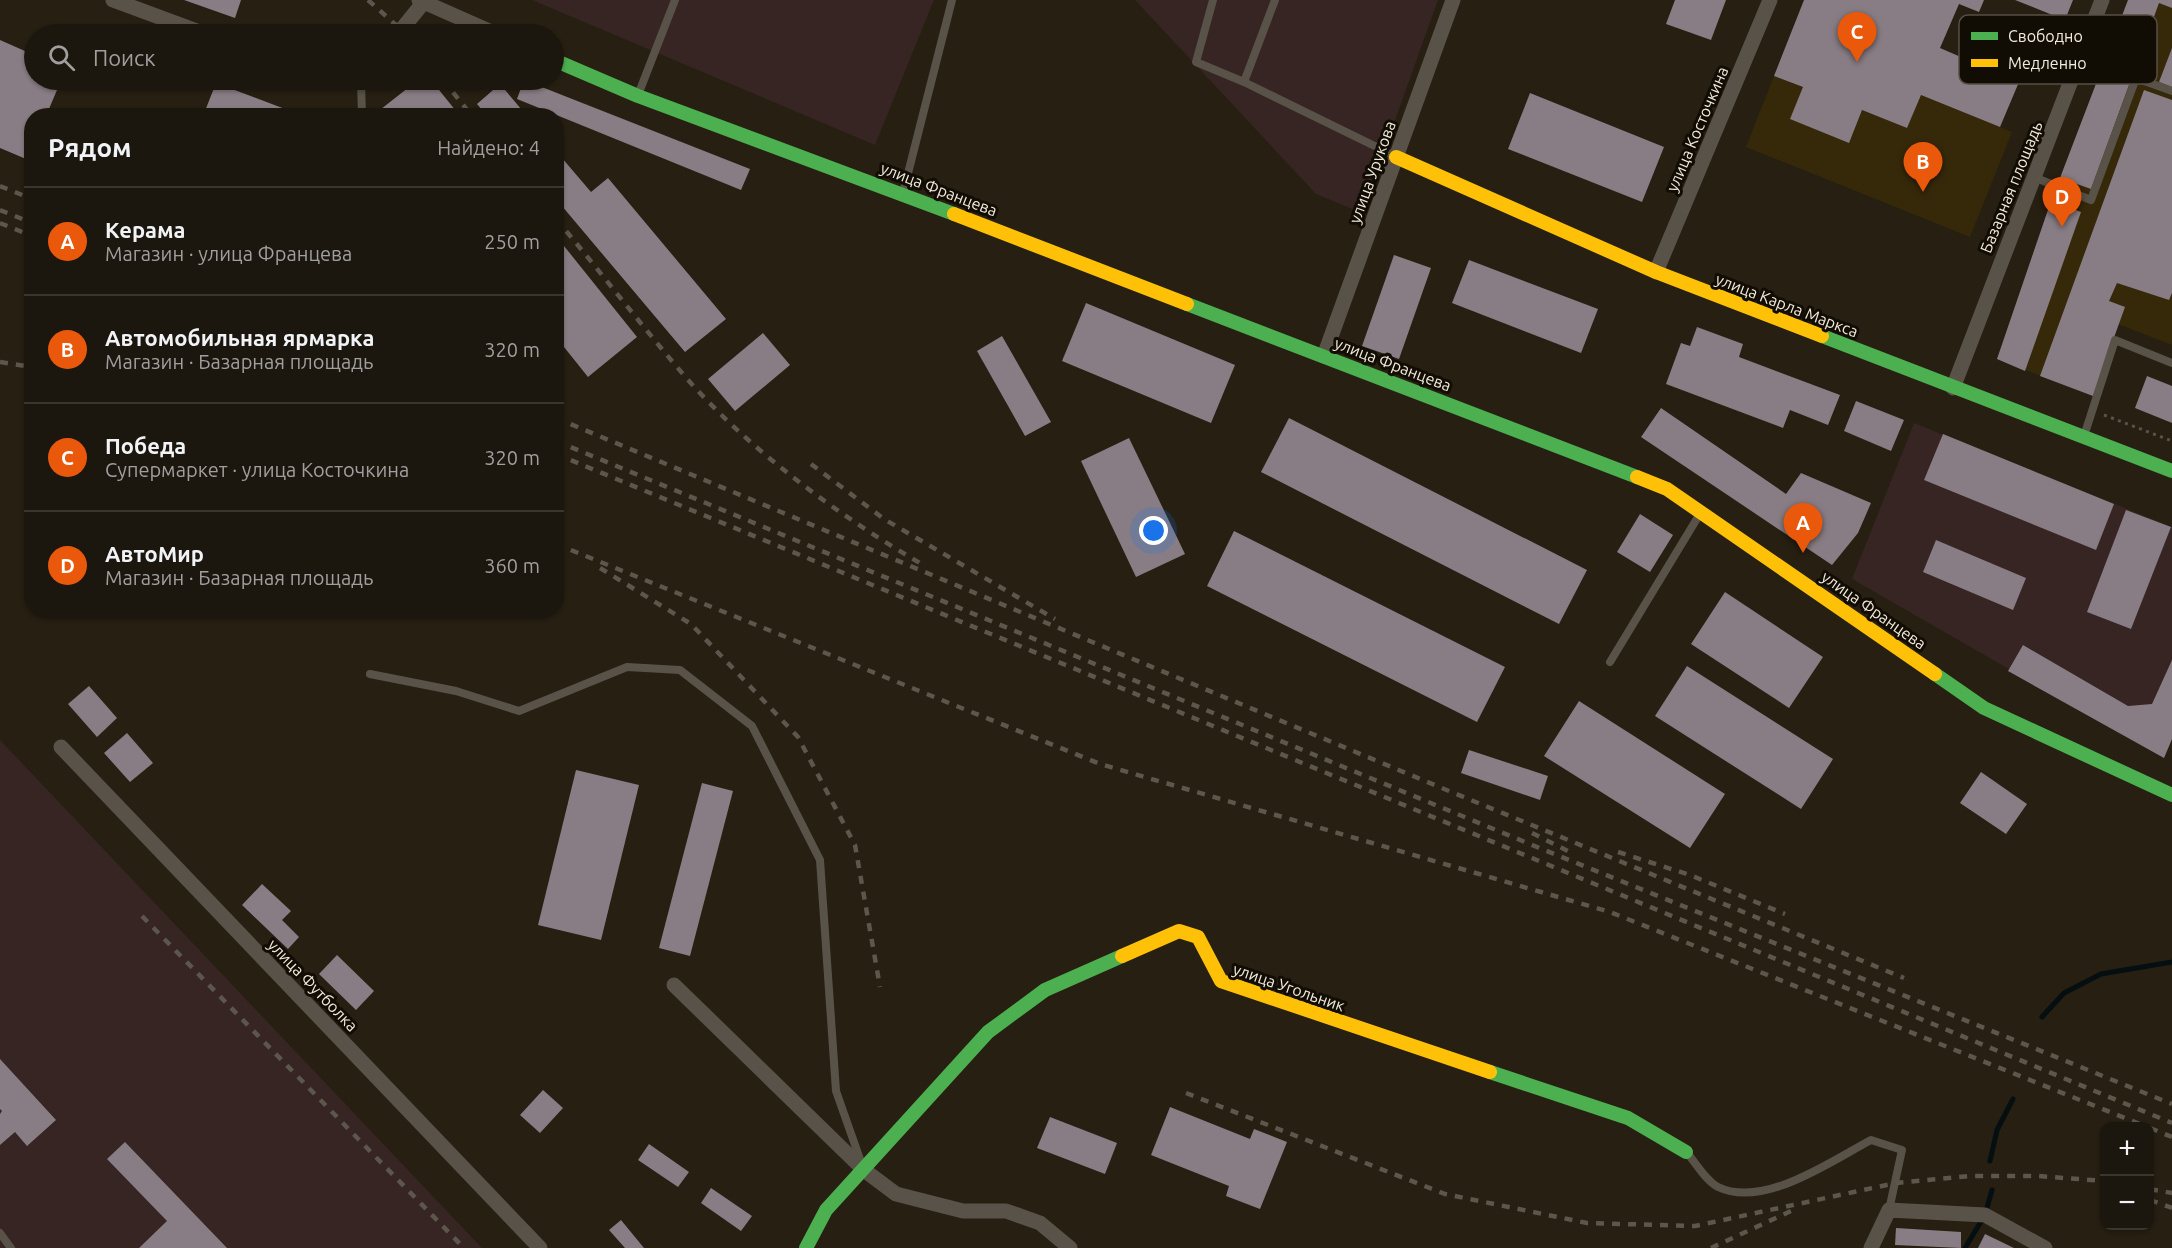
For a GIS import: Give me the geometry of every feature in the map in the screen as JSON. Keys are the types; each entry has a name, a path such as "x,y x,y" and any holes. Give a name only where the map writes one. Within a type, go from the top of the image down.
{"street":[{"path":"113,0 178,24"},
{"name":"улица Урукова","path":"1324,356 1453,0"},
{"name":"улица Косточкина","path":"1656,272 1770,0"},
{"name":"Базарная площадь","path":"2096,15 2102,0"},
{"path":"405,24 421,1 473,24"},
{"name":"улица Францева","path":"564,64 638,96 903,194 1667,489 1984,708 2172,795"},
{"name":"Базарная площадь","path":"1953,388 2071,84"},
{"name":"улица Карла Маркса","path":"1396,157 1656,272 2172,471"},
{"name":"улица Футболка","path":"61,747 540,1248"},
{"name":"улица Угольник","path":"806,1248 826,1210 988,1032 1045,990 1179,931 1198,937 1221,981 1628,1118 1686,1152"},
{"path":"674,985 864,1170 896,1194 963,1211 1006,1211 1040,1222 1070,1248"},
{"path":"1871,1248 1889,1210 1984,1215 2045,1248"}],"lane":[{"path":"638,96 675,0"},
{"path":"903,194 952,0"},
{"path":"1214,0 1196,62 1244,82 1396,157"},
{"path":"1244,82 1275,0"},
{"path":"2036,178 2091,200 2134,84"},
{"path":"2151,84 2172,92"},
{"path":"361,90 362,108"},
{"path":"2083,437 2115,340 2172,363"},
{"path":"1610,662 1701,512"},
{"path":"370,674 456,691 519,711 627,667 680,670 752,726 820,860 836,1090 864,1170"},
{"path":"1686,1152 1716,1185 1736,1193 1777,1189 1871,1140 1902,1150 1889,1210"},
{"path":"0,1233 11,1248"}],"path":[{"path":"2092,410 2172,441"}],"shaded area":[{"path":"532,0 934,0 875,145"},
{"path":"1135,0 1438,0 1362,213 1316,194"},
{"path":"2128,0 2172,0 2172,345 2118,324 2093,396 1997,359 2051,201 2096,84 2157,84 2157,15 2122,15"},
{"path":"1774,76 1907,128 1921,95 2012,132 1970,237 1746,147"},
{"path":"1914,423 2172,527 2172,739 2164,758 1852,579"},
{"path":"0,740 482,1248 0,1248"}],"building":[{"path":"184,0 241,0 235,18"},
{"path":"1675,0 1726,0 1711,40 1666,24"},
{"path":"1804,0 1984,0 1979,12 1959,4 1940,48 1959,56 1959,84 2018,84 2000,127 1921,95 1907,128 1862,110 1849,143 1790,119 1803,87 1774,76"},
{"path":"2015,0 2073,0 2067,15 2052,15"},
{"path":"2128,0 2172,0 2172,8 2159,3 2155,15 2122,15"},
{"path":"0,40 24,51 24,90 57,90 49,108 24,108 24,158 0,148"},
{"path":"2172,48 2172,87 2159,82"},
{"path":"2096,84 2129,84 2091,189 2060,178"},
{"path":"213,90 235,90 282,108 206,108"},
{"path":"405,90 439,90 454,108 382,108"},
{"path":"493,90 505,90 520,108 480,108 477,104"},
{"path":"520,90 549,90 750,169 741,190 564,118 564,108 539,108 517,99"},
{"path":"2144,90 2172,100 2172,293 2169,300 2117,283 2109,301 2125,307 2093,396 2040,376"},
{"path":"1530,93 1664,147 1642,202 1508,149"},
{"path":"564,160 591,192 608,178 726,319 685,352 564,208"},
{"path":"2051,201 2081,212 2025,371 1997,359"},
{"path":"564,246 637,337 588,377 564,347"},
{"path":"1394,255 1431,268 1399,359 1362,346"},
{"path":"1469,260 1598,309 1581,353 1452,303"},
{"path":"1086,303 1235,365 1211,423 1062,361"},
{"path":"1697,327 1743,344 1739,357 1840,395 1828,425 1790,410 1783,428 1666,384 1681,343 1690,346"},
{"path":"763,333 790,365 735,411 708,379"},
{"path":"1002,336 1051,422 1025,436 977,351"},
{"path":"2147,376 2172,386 2172,423 2135,408"},
{"path":"1856,401 1904,420 1891,451 1844,431"},
{"path":"1661,408 1786,494 1801,473 1871,503 1858,533 1832,565 1641,437"},
{"path":"1289,418 1587,570 1559,624 1261,472"},
{"path":"1943,434 2114,504 2096,550 1924,480"},
{"path":"1129,438 1185,554 1136,577 1081,461"},
{"path":"2126,510 2171,527 2131,629 2087,612"},
{"path":"1640,514 1673,535 1650,572 1617,552"},
{"path":"1234,531 1505,667 1477,722 1207,586"},
{"path":"1936,540 2026,578 2013,610 1923,572"},
{"path":"1725,592 1823,657 1789,708 1691,644"},
{"path":"2023,645 2128,706 2152,704 2172,660 2172,739 2164,758 2008,671"},
{"path":"1687,666 1833,759 1801,809 1655,716"},
{"path":"89,686 117,718 97,737 68,704"},
{"path":"1579,701 1725,794 1690,848 1544,756"},
{"path":"127,733 153,763 130,782 104,753"},
{"path":"1469,750 1548,776 1540,800 1461,773"},
{"path":"576,770 639,785 601,940 538,925"},
{"path":"1981,772 2027,804 2006,834 1960,803"},
{"path":"702,783 733,791 690,956 659,948"},
{"path":"262,884 291,911 282,920 299,937 288,949 242,905"},
{"path":"337,955 374,991 356,1010 319,974"},
{"path":"0,1059 56,1120 27,1146 15,1132 0,1145 0,1114 2,1111 0,1109"},
{"path":"543,1090 563,1108 540,1133 520,1115"},
{"path":"1170,1107 1250,1139 1254,1129 1287,1142 1260,1209 1226,1196 1229,1186 1151,1155"},
{"path":"1050,1117 1117,1143 1105,1174 1037,1148"},
{"path":"125,1142 227,1248 139,1248 167,1221 107,1159"},
{"path":"649,1144 689,1172 678,1187 638,1160"},
{"path":"711,1188 752,1216 741,1231 701,1203"},
{"path":"621,1220 644,1248 625,1248 609,1230"},
{"path":"1896,1228 1961,1232 1961,1248 1895,1245"},
{"path":"1985,1234 2014,1248 1978,1248"}],"waterway":[{"path":"2042,1017 2064,993 2101,974 2172,962"},
{"path":"1990,1161 1997,1130 2013,1099"},
{"path":"1965,1248 1985,1215 1992,1190"}],"railway":[{"path":"368,0 395,24"},
{"path":"451,90 466,108"},
{"path":"0,186 24,196"},
{"path":"0,210 24,220"},
{"path":"0,223 24,233"},
{"path":"564,229 655,341 713,407 797,481 858,525 920,563"},
{"path":"0,362 24,366"},
{"path":"564,421 1449,791 1904,978"},
{"path":"564,444 1537,847 2172,1104"},
{"path":"564,457 2172,1123"},
{"path":"811,464 884,519 1055,619"},
{"path":"564,547 1100,764 1610,912 2135,1122"},
{"path":"600,568 691,624 798,737 855,845 880,987"},
{"path":"1532,833 1570,852"},
{"path":"1618,852 1690,875 1785,914"},
{"path":"142,916 464,1248"},
{"path":"1186,1093 1445,1194 1587,1223 1695,1226 1896,1183 1969,1176 2038,1176 2100,1181"},
{"path":"2154,1130 2172,1137"},
{"path":"2154,1190 2172,1193"},
{"path":"2154,1201 2172,1208"},
{"path":"1711,1248 1791,1211"}],"traffic: fast":[{"path":"564,64 638,96 954,214"},
{"path":"1187,304 1637,477"},
{"path":"1822,336 2172,471"},
{"path":"1935,674 1984,708 2172,795"},
{"path":"806,1248 826,1210 988,1032 1045,990 1122,956"},
{"path":"1490,1072 1628,1118 1686,1152"}],"traffic: slow":[{"path":"1396,157 1656,272 1822,336"},
{"path":"954,214 1187,304"},
{"path":"1637,477 1667,489 1935,674"},
{"path":"1122,956 1179,931 1198,937 1221,981 1490,1072"}],"place":[{"name":"Победа","path":"1857,62"},
{"name":"Автомобильная ярмарка","path":"1923,192"},
{"name":"АвтоМир","path":"2062,227"},
{"name":"Керама","path":"1803,553"}]}
